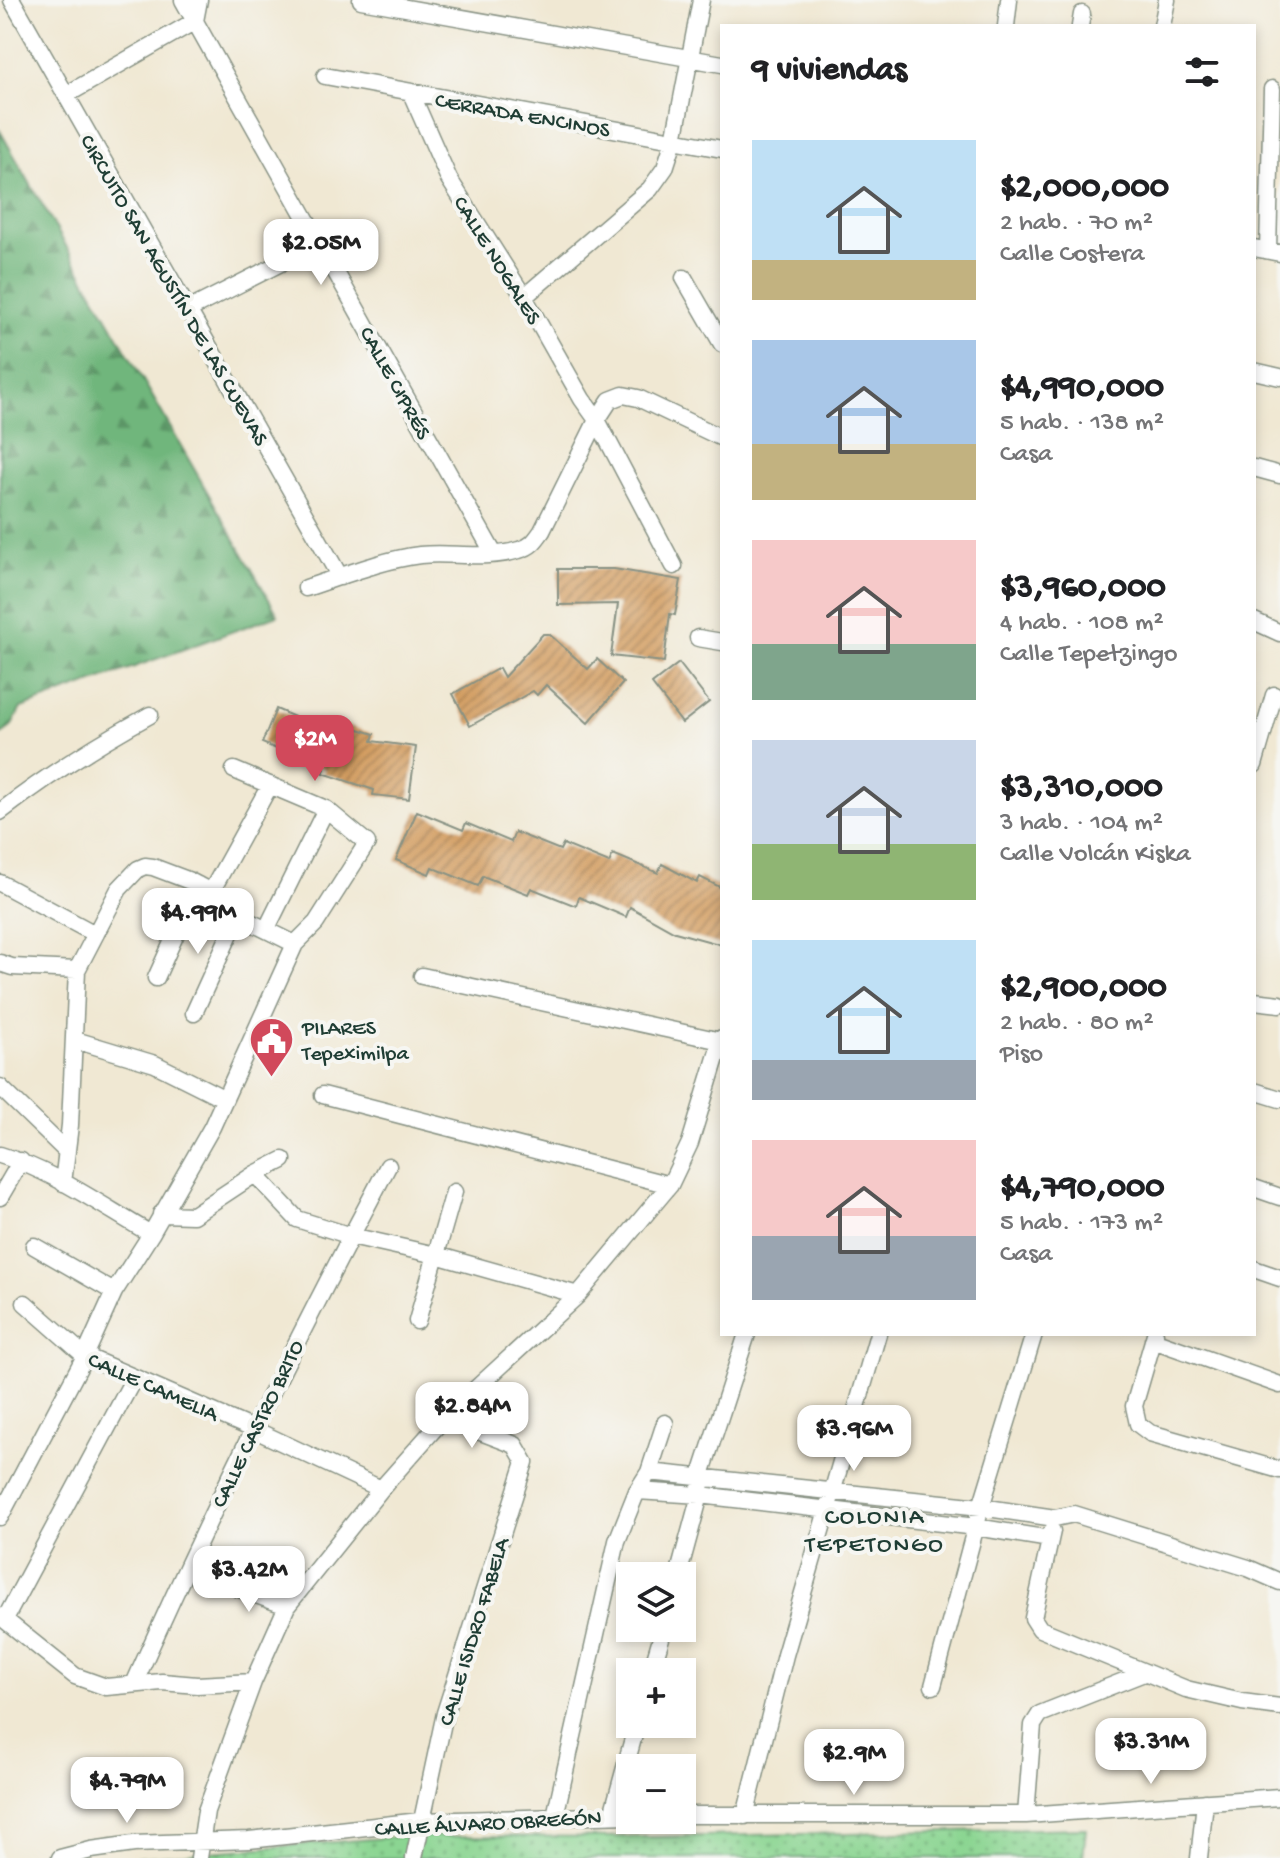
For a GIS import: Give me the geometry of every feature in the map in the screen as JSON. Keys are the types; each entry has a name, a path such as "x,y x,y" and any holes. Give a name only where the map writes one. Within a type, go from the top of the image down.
{"street":[{"name":"CIRCUITO SAN AGUSTÍN DE LAS CUEVAS","path":"12,0 340,577"},
{"name":"CALLE CIPRÉS","path":"183,0 494,554"},
{"path":"66,95 195,21 199,0"},
{"path":"361,0 720,64"},
{"path":"524,297 650,189 665,168 674,140 701,0"},
{"path":"1006,24 1009,0"},
{"path":"1162,24 1167,0"},
{"name":"CERRADA ENCINOS","path":"325,76 720,149"},
{"path":"1267,251 1272,89"},
{"name":"CALLE NOGALES","path":"411,93 449,179 597,420 674,566"},
{"path":"188,310 320,243"},
{"path":"684,278 720,341"},
{"path":"1256,371 1280,377"},
{"path":"306,588 383,563 420,555 494,554 532,546 597,420 610,400 623,395 638,398 720,437"},
{"path":"1256,469 1280,475"},
{"path":"1256,622 1280,633"},
{"path":"698,638 720,642"},
{"path":"1256,758 1274,695"},
{"path":"0,812 45,777 96,744 150,715"},
{"path":"0,1517 85,1356 114,1292 212,1127 295,944 316,923 367,843 326,809 234,770"},
{"path":"156,978 205,888 270,785"},
{"path":"267,928 326,809"},
{"path":"63,1183 75,1040 77,970 119,889 138,869 153,867 205,888 238,916 295,944"},
{"path":"0,883 95,934"},
{"path":"194,1013 238,916"},
{"path":"0,963 12,967 77,970"},
{"path":"422,976 720,1040"},
{"path":"1256,1001 1280,1004"},
{"path":"75,1040 155,1064 223,1098"},
{"path":"200,1851 206,1811 253,1682 287,1606 381,1489 444,1418 578,1295 670,1185 716,1078 720,1048"},
{"path":"0,1087 67,1152"},
{"path":"1256,1092 1280,1099"},
{"path":"323,1095 670,1185"},
{"path":"0,1155 21,1161 151,1234"},
{"path":"161,1214 193,1215 255,1174 283,1160"},
{"path":"0,1197 21,1161"},
{"name":"CALLE CASTRO BRITO","path":"134,1684 194,1547 255,1430 308,1316 388,1166"},
{"path":"255,1174 297,1219 578,1295"},
{"path":"1256,1189 1280,1197"},
{"path":"417,1321 454,1192"},
{"path":"34,1246 114,1292"},
{"path":"1256,1270 1280,1278"},
{"name":"CALLE CAMELIA","path":"25,1303 85,1356 381,1489"},
{"path":"682,1562 700,1495 701,1475 746,1336"},
{"path":"745,1816 785,1655 877,1336"},
{"path":"933,1686 981,1507 1033,1336"},
{"path":"1280,1385 1154,1337 1134,1406 1138,1424 1150,1433 1280,1470"},
{"path":"134,1378 3,1617 75,1676 106,1687 253,1682"},
{"name":"CALLE ISIDRO FABELA","path":"414,1858 445,1713 525,1462 515,1445 444,1418"},
{"path":"555,1816 617,1541 637,1491 649,1472 665,1423"},
{"path":"649,1472 701,1475 1055,1518 1074,1514 1222,1559 1280,1582"},
{"path":"637,1491 700,1495 976,1527 1050,1539"},
{"path":"1055,1518 1033,1618 1035,1624 1186,1689 1280,1707"},
{"path":"237,1588 287,1606"},
{"path":"1026,1815 1033,1725 1040,1714 1144,1673"},
{"path":"612,1815 633,1738"},
{"path":"696,1815 1026,1815 1280,1797"},
{"path":"1199,1858 1205,1802"},
{"name":"CALLE ÁLVARO OBREGÓN","path":"60,1858 134,1844 200,1851 249,1840 420,1821 616,1815"},
{"path":"246,1858 249,1840"}],"green space":[{"path":"0,131 278,615 21,708 11,727 0,735"},
{"path":"1086,1828 1083,1858 135,1858 409,1836 654,1837"}],"building":[{"path":"558,569 614,569 681,580 675,615 670,614 664,662 611,656 618,604 558,605"},
{"path":"543,634 549,634 588,669 597,659 623,683 588,723 546,685 537,695 533,691 470,726 453,694 499,668 504,677"},
{"path":"679,663 709,702 682,723 652,684"},
{"path":"276,709 336,735 340,723 374,734 372,741 416,747 409,799 373,795 374,790 323,773 325,769 262,743"},
{"path":"417,811 463,830 466,823 511,842 515,832 560,850 563,844 609,863 613,854 658,873 662,864 697,883 700,877 720,887 720,944 675,932 630,907 626,917 579,897 576,906 531,888 528,894 483,876 478,886 432,867 429,874 396,860"}],"place":[{"name":"PILARES Tepeximilpa","path":"271,1078"}],"district":[{"name":"COLONIA TEPETONGO","path":"875,1529"}]}
